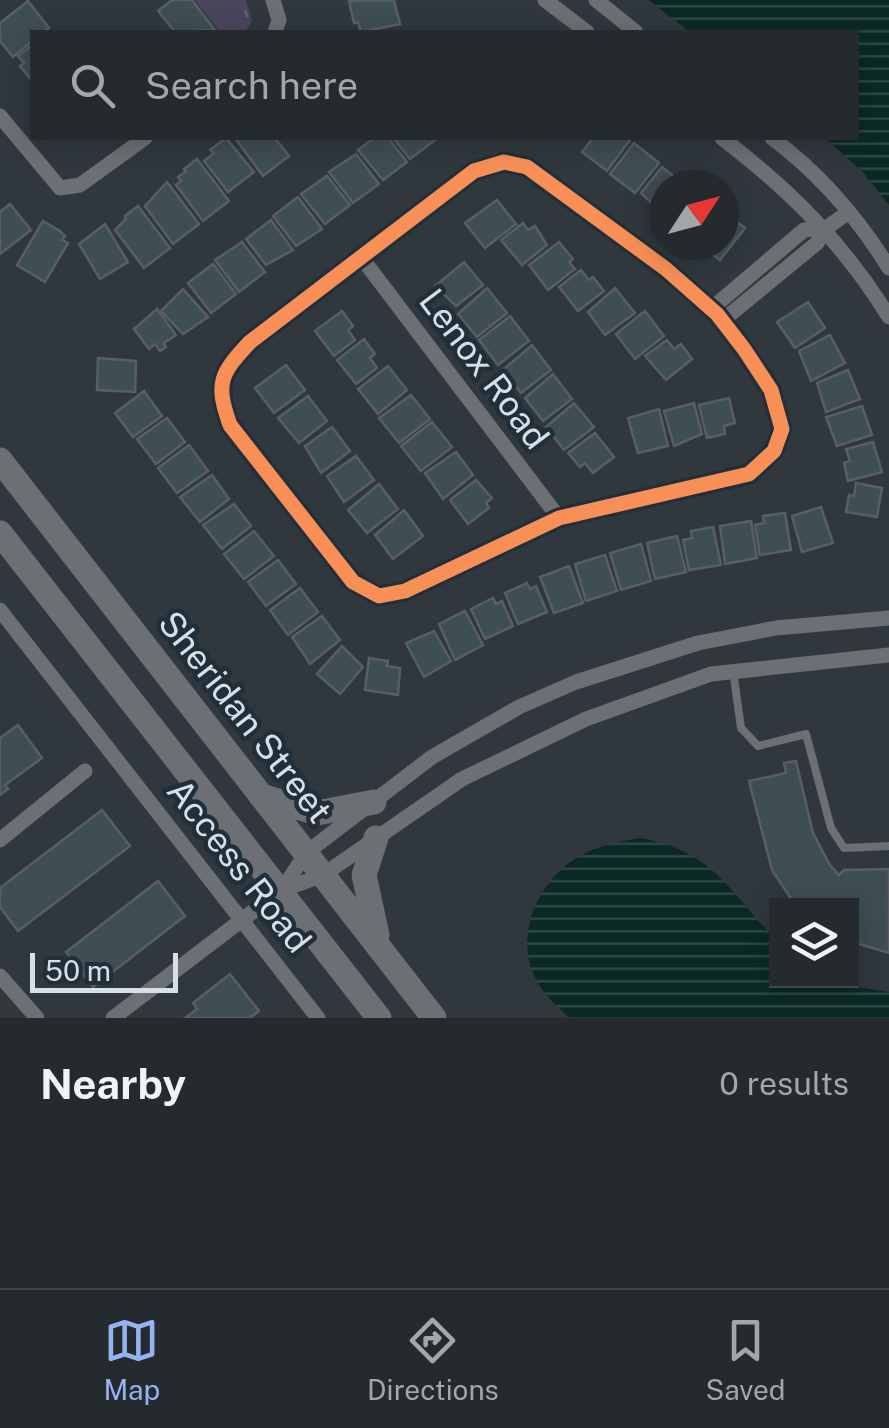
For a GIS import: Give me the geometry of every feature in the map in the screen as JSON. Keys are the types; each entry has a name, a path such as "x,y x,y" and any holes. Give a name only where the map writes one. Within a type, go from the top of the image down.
{"main road":[{"name":"Sheridan Street","path":"0,460 434,1018"},
{"path":"0,532 379,1018"},
{"path":"262,796 317,813 374,802"},
{"path":"376,838 364,875 380,949"}],"street":[{"path":"274,0 279,20 276,30"},
{"path":"544,0 584,30"},
{"path":"596,0 634,30"},
{"path":"0,116 60,188 80,185 142,140"},
{"path":"724,140 826,228 864,276 889,317"},
{"path":"774,140 820,179 889,268"},
{"path":"504,162 527,167 666,269 717,315 771,390 782,429 774,451 750,474 559,518 405,591 378,596 353,582 230,425 219,395 228,366 250,342 361,256 474,170 504,162"},
{"path":"717,315 817,243 826,228 849,212"},
{"name":"Lenox Road","path":"361,256 559,518"},
{"name":"Access Road","path":"0,610 318,1018"},
{"path":"113,1018 280,891 306,853 432,757 519,706 576,682 698,643 776,628 889,618"},
{"path":"280,891 323,875 462,779 586,718 711,674 889,655"},
{"path":"0,840 85,771"},
{"path":"0,976 38,1018"}],"lane":[{"path":"733,670 741,728 758,746 806,734 831,828 844,848 889,846"}],"green space":[{"path":"195,0 246,0 252,21 246,30 218,30"}],"shaded area":[{"path":"648,0 889,0 889,205 862,171 827,140 859,140 859,30 687,30"},
{"path":"639,838 685,852 718,875 769,932 769,988 859,987 889,992 889,1018 570,1018 539,985 527,950 528,931 532,913 551,881 579,856"}],"building":[{"path":"172,0 192,0 215,30 173,30 158,11"},
{"path":"394,0 400,24 360,30 358,22 354,23 349,1"},
{"path":"28,1 49,28 30,30 30,43 13,57 0,41 0,23"},
{"path":"30,47 30,78 20,66 24,63 18,56"},
{"path":"228,140 254,172 228,192 204,161 214,153 210,150"},
{"path":"236,140 277,140 289,156 263,176"},
{"path":"371,140 390,140 407,162 383,180 358,150"},
{"path":"395,140 435,140 410,159"},
{"path":"591,140 630,140 607,171 582,152"},
{"path":"634,143 659,163 649,170 635,193 610,174"},
{"path":"356,154 379,184 353,203 329,172"},
{"path":"197,159 229,201 203,221 176,185 184,169"},
{"path":"327,176 350,205 325,224 301,194"},
{"path":"167,182 199,224 173,244 145,206"},
{"path":"649,183 649,201 641,193"},
{"path":"298,197 322,229 296,246 273,216"},
{"path":"497,200 516,224 485,248 465,223"},
{"path":"10,204 31,230 0,254 0,212"},
{"path":"138,206 170,248 144,268 115,230"},
{"path":"271,220 293,250 266,265 246,239"},
{"path":"43,221 60,231 65,236 62,240 68,243 45,282 17,265"},
{"path":"523,223 528,230 535,226 547,245 522,265 501,240"},
{"path":"105,224 128,262 100,279 79,244"},
{"path":"242,242 265,272 239,292 215,260"},
{"path":"559,242 573,259 569,262 575,269 548,290 529,265"},
{"path":"464,262 483,285 456,306 435,286"},
{"path":"213,264 236,294 211,313 188,283"},
{"path":"581,270 604,291 578,311 559,287"},
{"path":"487,288 507,313 477,337 458,314"},
{"path":"615,288 635,313 605,335 588,312"},
{"path":"183,289 208,317 183,334 161,311"},
{"path":"808,302 825,328 795,348 777,322"},
{"path":"157,309 176,335 160,351 155,344 149,349 134,329"},
{"path":"342,311 353,326 348,330 355,340 334,356 315,331"},
{"path":"645,311 664,336 635,359 616,334"},
{"path":"510,316 529,341 498,365 479,340"},
{"path":"830,335 845,363 811,381 799,351"},
{"path":"364,339 375,354 370,358 377,368 356,384 337,360"},
{"path":"667,340 674,349 681,344 692,359 666,380 645,356"},
{"path":"532,345 551,370 521,393 503,370"},
{"path":"98,358 136,361 135,392 97,390"},
{"path":"286,365 305,390 274,413 255,388"},
{"path":"388,366 407,390 378,414 358,389"},
{"path":"848,370 860,399 826,412 817,383"},
{"path":"553,374 572,399 543,421 525,398"},
{"path":"144,391 162,416 133,437 115,413"},
{"path":"411,395 430,419 399,443 379,418"},
{"path":"308,396 327,421 299,443 278,418"},
{"path":"729,398 735,423 724,426 725,434 707,438 699,405"},
{"path":"574,403 594,427 564,450 546,427"},
{"path":"694,403 702,434 674,446 664,411"},
{"path":"862,406 872,435 837,446 826,417"},
{"path":"659,409 668,446 638,453 628,418"},
{"path":"167,418 185,442 156,464 137,439"},
{"path":"432,422 452,447 421,471 401,446"},
{"path":"332,427 350,451 321,473 305,446"},
{"path":"595,433 614,457 593,473 585,463 580,467 568,453"},
{"path":"873,442 882,472 848,481 844,463 850,461 846,449"},
{"path":"189,445 208,471 177,493 158,468"},
{"path":"456,452 473,475 443,499 425,473"},
{"path":"356,456 374,480 344,502 327,476"},
{"path":"212,475 229,499 200,522 180,497"},
{"path":"476,480 492,498 486,503 489,508 468,524 450,500"},
{"path":"856,483 882,488 877,517 846,512"},
{"path":"379,484 398,509 367,533 348,510"},
{"path":"234,504 251,526 222,549 203,525"},
{"path":"821,507 833,543 802,552 792,516"},
{"path":"404,510 423,536 393,559 375,535"},
{"path":"785,513 791,550 760,555 755,525 764,523 763,516"},
{"path":"751,521 757,558 725,564 720,526"},
{"path":"713,527 721,565 689,570 683,540 692,538 691,531"},
{"path":"254,531 274,556 244,579 224,554"},
{"path":"677,536 686,572 655,579 647,543"},
{"path":"641,544 651,581 621,590 610,553"},
{"path":"605,555 617,591 586,601 575,564"},
{"path":"278,560 296,584 266,606 248,582"},
{"path":"569,566 583,603 554,613 540,577"},
{"path":"527,583 530,589 536,586 547,612 518,624 505,593"},
{"path":"300,588 318,612 288,635 270,610"},
{"path":"493,598 496,604 502,601 513,626 485,639 471,609"},
{"path":"465,611 483,645 455,660 439,624"},
{"path":"322,616 340,640 310,664 292,637"},
{"path":"434,631 451,661 424,677 406,643"},
{"path":"342,646 363,667 340,694 317,674"},
{"path":"369,658 400,668 398,695 365,690"},
{"path":"18,725 42,758 5,785 8,789 0,795 0,738"},
{"path":"796,761 813,833 839,875 844,870 889,869 889,953 859,944 859,898 791,898 772,870 749,781 786,773 784,763"},
{"path":"102,810 130,846 18,931 0,907 0,888"},
{"path":"158,881 185,916 93,987 66,952"},
{"path":"230,974 259,1011 250,1018 185,1018 197,1009 193,1003"}],"cycle path":[{"path":"504,162 527,167 666,269 717,314 771,390 782,429 774,451 749,474 559,518 405,591 379,596 353,582 230,425 223,380 250,342 474,171 504,162"}]}
